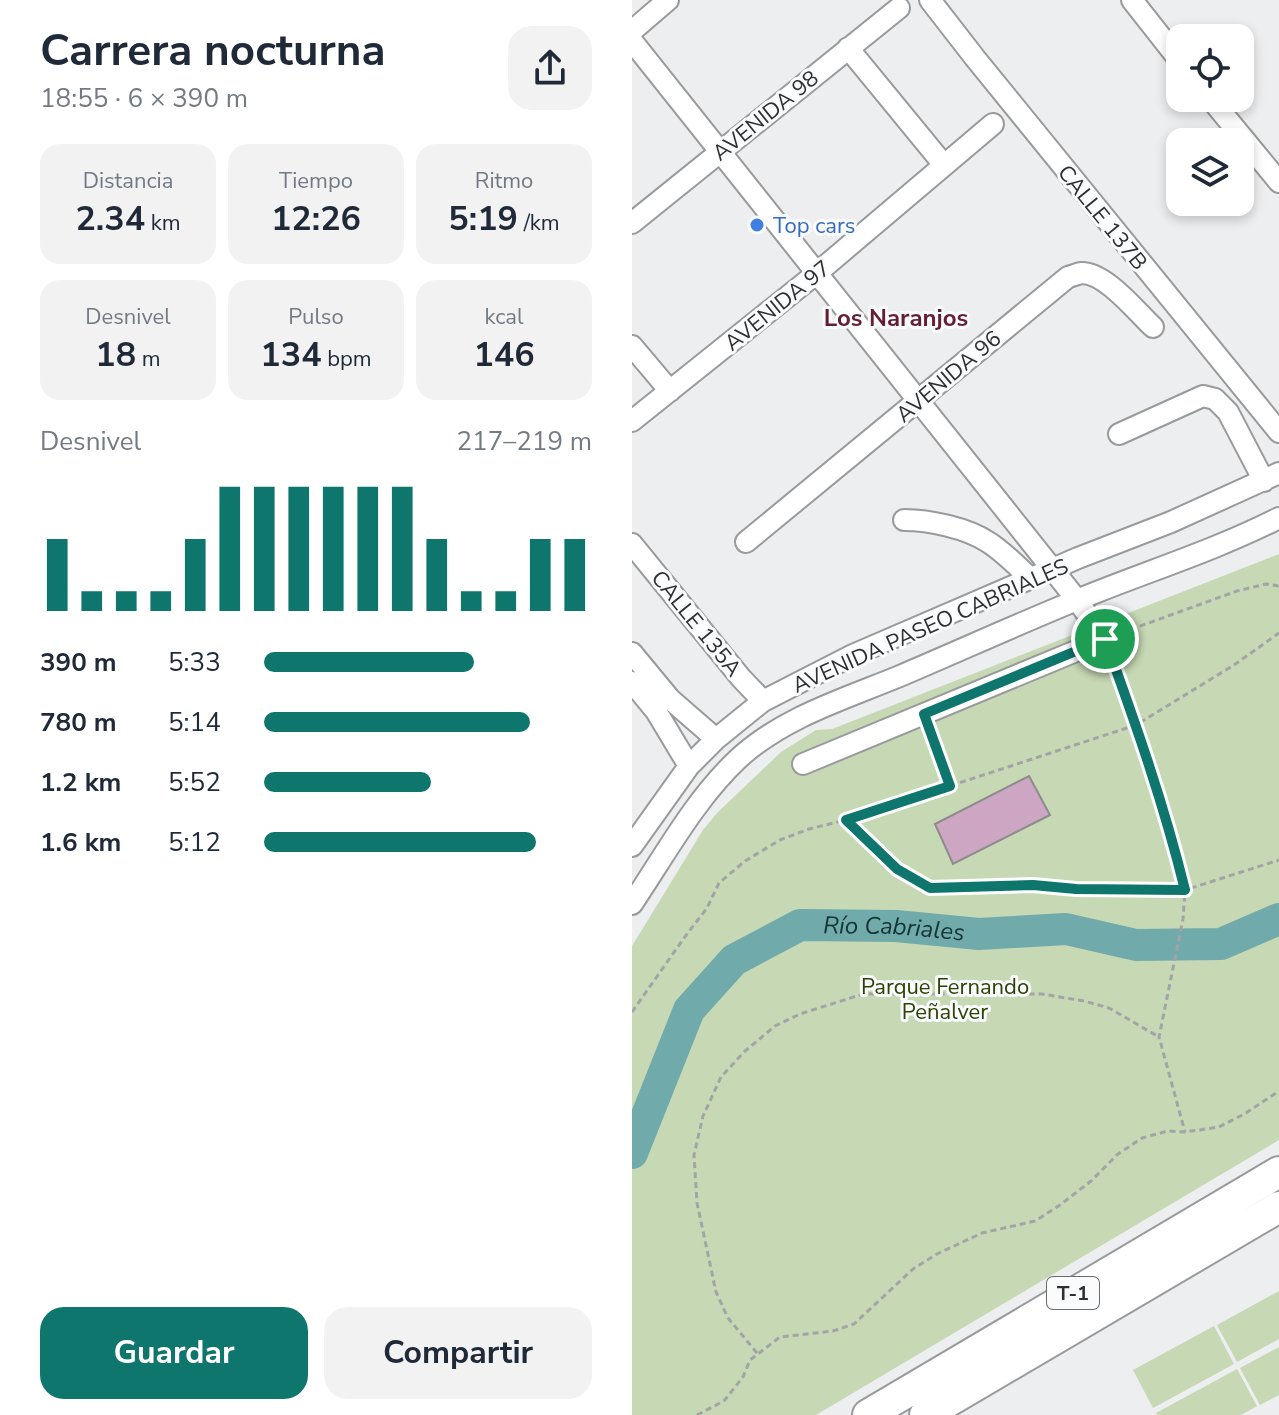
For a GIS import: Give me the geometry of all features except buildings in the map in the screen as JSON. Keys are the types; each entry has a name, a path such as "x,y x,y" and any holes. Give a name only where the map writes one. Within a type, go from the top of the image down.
{"highway":[{"name":"T-1","path":"868,1415 1279,1172"},
{"name":"T-1","path":"925,1415 1279,1207"}],"street":[{"path":"632,31 668,0"},
{"name":"CALLE 137B","path":"930,0 1279,432"},
{"path":"1132,0 1166,43"},
{"name":"AVENIDA 98","path":"632,223 899,8"},
{"path":"632,41 1105,639 803,764"},
{"path":"848,48 944,165"},
{"path":"1222,112 1279,182"},
{"name":"AVENIDA 97","path":"632,421 817,273 993,124"},
{"name":"AVENIDA 96","path":"746,542 1068,277 1081,273 1096,276 1153,327"},
{"path":"632,346 670,391"},
{"path":"1119,434 1203,396 1215,399 1228,412 1272,477"},
{"name":"AVENIDA PASEO CABRIALES","path":"632,846 689,766 716,739 763,701 853,655 1272,477"},
{"name":"AVENIDA PASEO CABRIALES","path":"632,904 704,798 739,758 768,736 814,710 1077,600 1242,537 1279,518"},
{"path":"904,520 936,523 986,540 1031,579"},
{"name":"CALLE 135A","path":"632,544 763,701"},
{"path":"632,653 670,699 716,739"},
{"path":"632,682 656,711 689,766"}],"path":[{"path":"1185,1132 1159,1037 1183,919 1185,890 1173,839 1105,639 1237,591 1266,584 1279,586"},
{"path":"632,1012 707,908 719,883 745,861 780,840 1136,725 1234,665 1279,633"},
{"path":"924,714 950,786"},
{"path":"846,820 897,869 930,888 1033,885 1076,889 1185,890 1279,860"},
{"path":"757,1353 728,1318 716,1292 697,1203 694,1155 703,1116 721,1077 775,1026 800,1014 863,994 1042,994 1109,1008 1159,1037"},
{"path":"697,1415 724,1401 743,1377 750,1360 780,1337 833,1331 854,1324 913,1269 982,1233 1035,1221 1091,1181 1118,1154 1142,1138 1168,1131 1219,1127 1279,1091"}],"green space":[{"name":"Parque Fernando Peñalver","path":"1279,554 1279,1140 816,1415 632,1415 632,946 703,830 781,752 816,730 832,729"},
{"path":"1279,1291 1279,1339 1237,1362 1217,1325"},
{"path":"1214,1326 1234,1364 1153,1408 1133,1370"},
{"path":"1279,1347 1279,1395 1260,1405 1240,1368"},
{"path":"1237,1369 1257,1406 1241,1415 1156,1413"}],"waterway":[{"name":"Río Cabriales","path":"632,1153 689,1010 734,960 800,925 896,926 979,934 1066,929 1136,945 1221,944 1279,919"}],"place":[{"name":"Top cars","path":"757,225"}],"district":[{"name":"Los Naranjos","path":"896,318"}],"route":[{"path":"1105,639 1173,839 1185,890 1076,889 1033,885 930,888 897,869 846,820 950,786 924,714 1105,639"}]}
